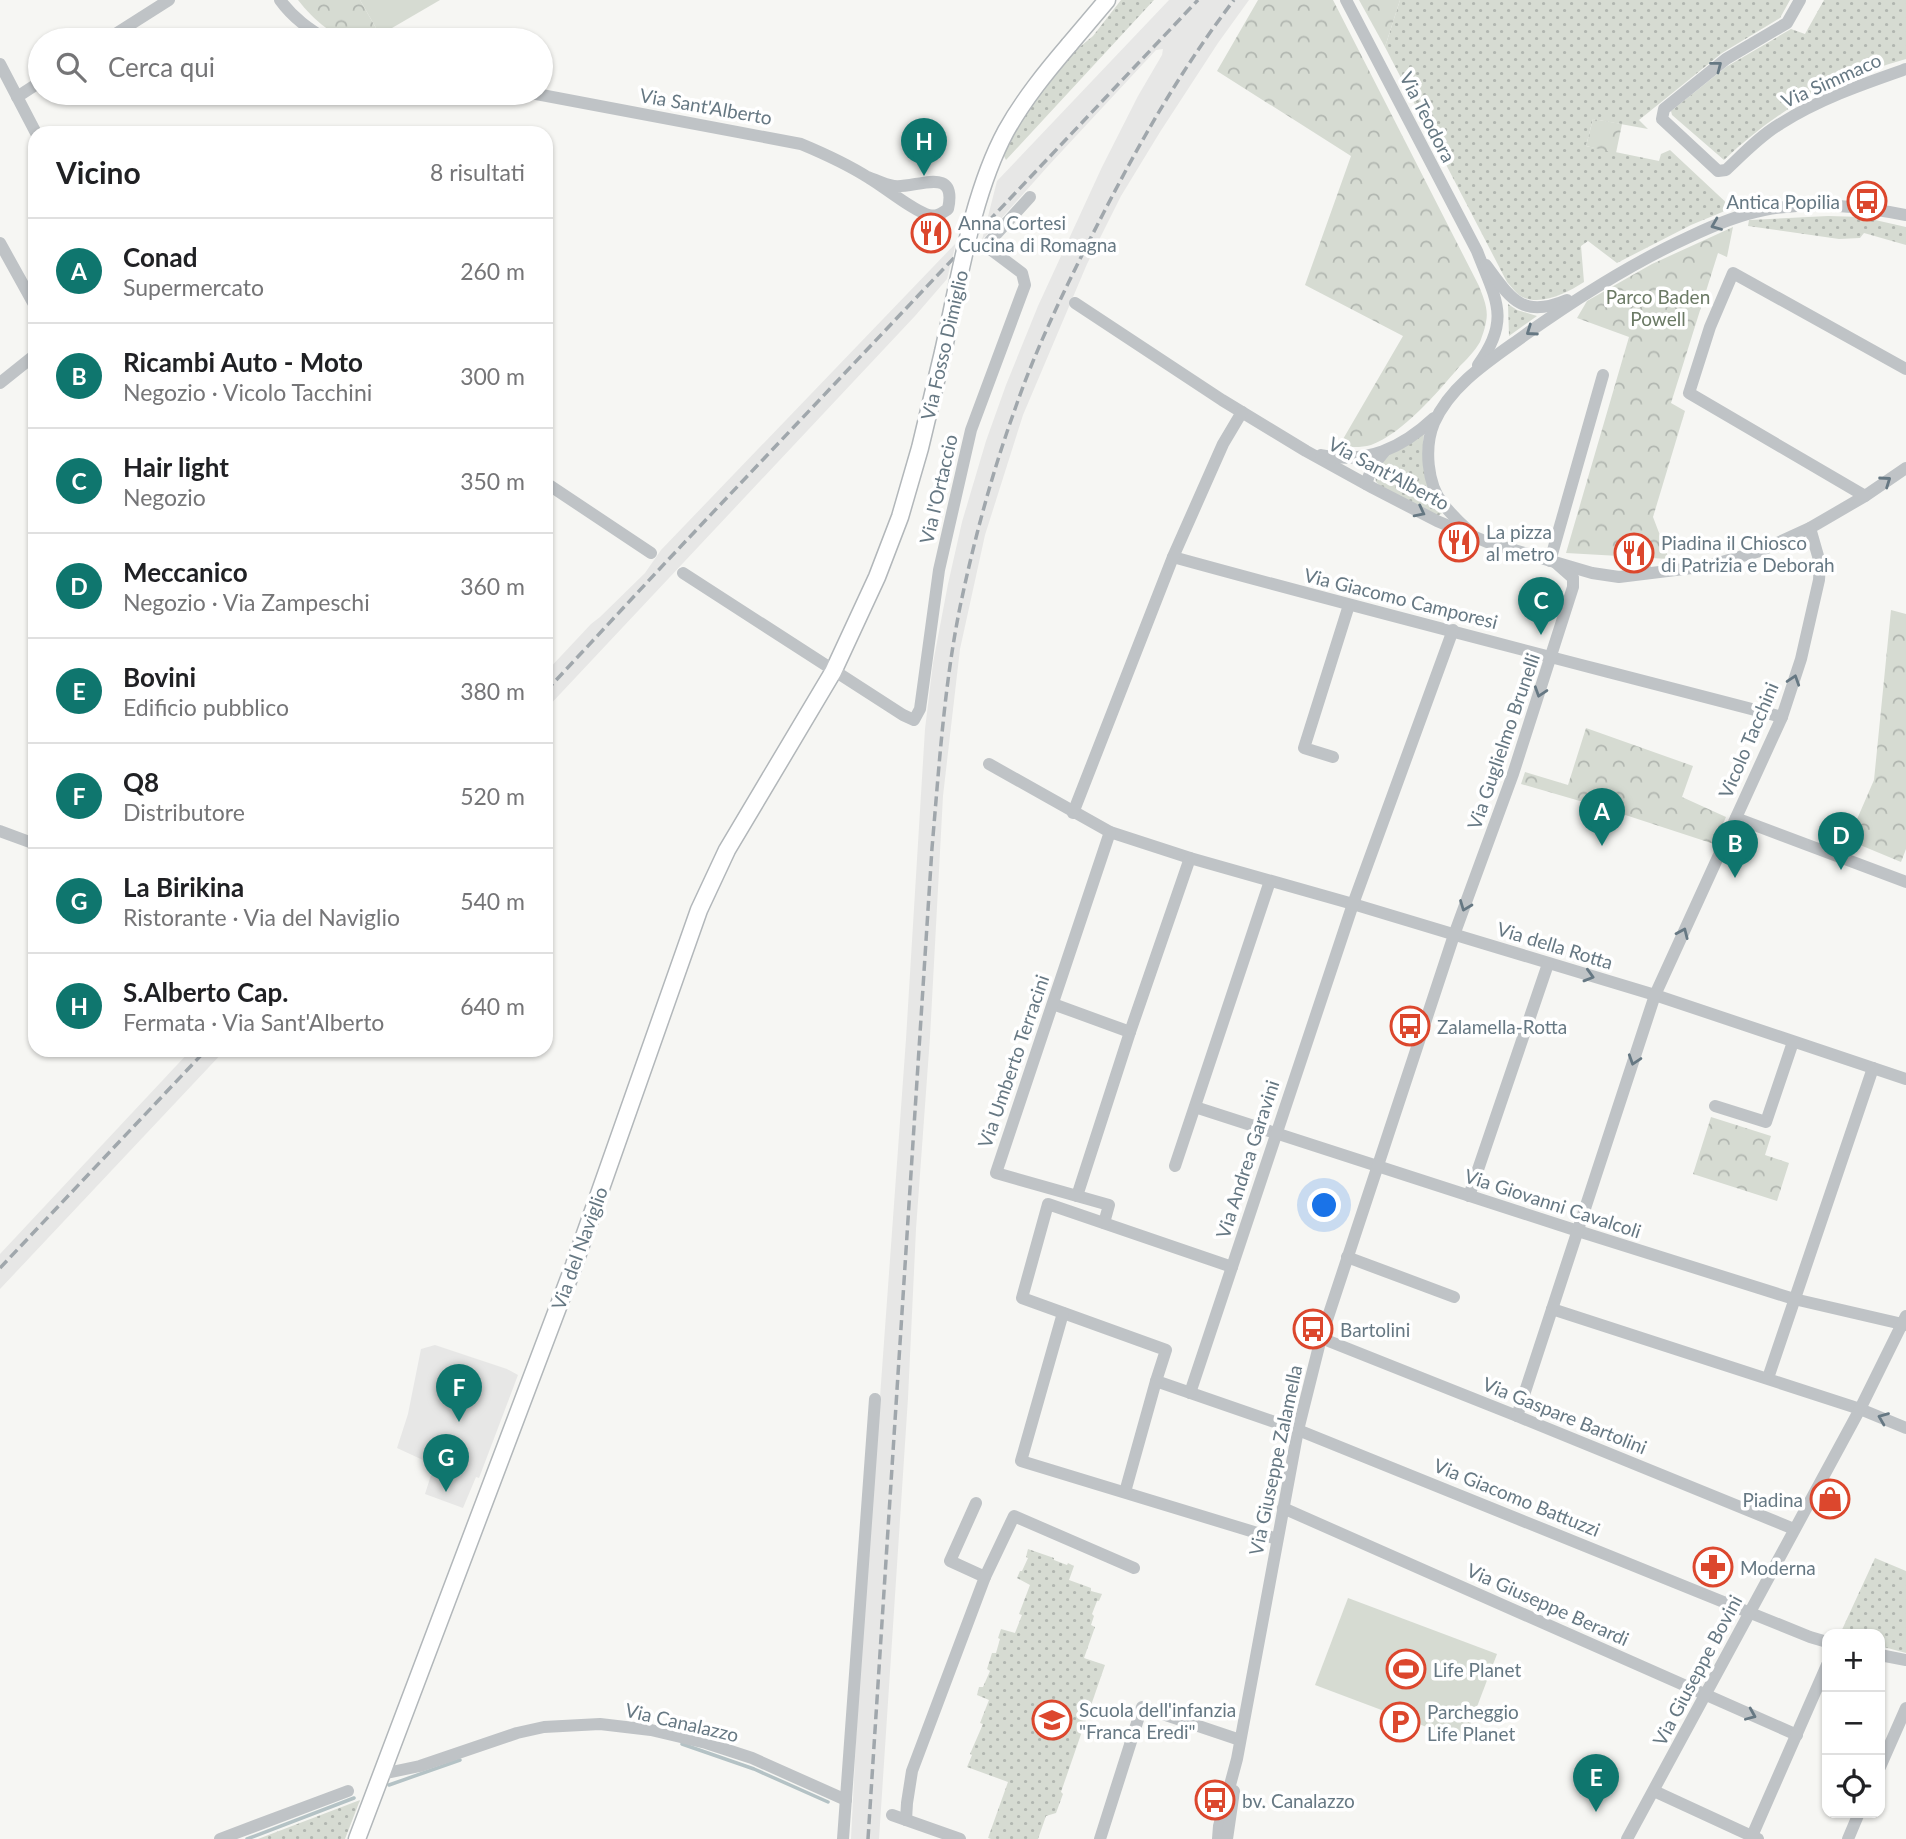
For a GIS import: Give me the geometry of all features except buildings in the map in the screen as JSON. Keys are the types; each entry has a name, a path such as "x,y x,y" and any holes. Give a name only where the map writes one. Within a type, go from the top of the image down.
{"main road":[{"name":"Via Fosso Dimiglio","path":"833,672 877,577 900,517 920,448 974,218 992,161 1029,93 1107,0"},
{"name":"Via del Naviglio","path":"358,1839 574,1265 699,910 727,850 833,672"}],"street":[{"path":"125,28 169,0"},
{"path":"280,0 287,10 308,28"},
{"name":"Via Teodora","path":"1346,0 1476,251 1492,293 1499,320 1496,334 1489,350 1466,380"},
{"name":"Via Simmaco","path":"1800,0 1787,23 1726,59 1664,109 1662,119 1718,171 1726,170 1778,125 1812,106 1906,69"},
{"path":"0,64 32,126"},
{"path":"17,97 28,90"},
{"name":"Via Sant'Alberto","path":"553,97 801,144 835,158 930,216 948,209 951,198 942,183 932,180 909,186 894,186 868,177"},
{"path":"904,200 905,189 909,186"},
{"name":"Via l'Ortaccio","path":"833,672 914,720 919,709 939,570 971,430 1025,285 1022,273 990,249 990,241 1030,197"},
{"path":"1306,451 1324,456 1359,457 1384,452 1408,440 1440,413 1466,380 1587,292 1671,245 1729,220 1762,210 1825,205 1855,206 1906,216"},
{"path":"0,243 28,293"},
{"name":"Via Teodora","path":"1476,251 1509,295 1529,307 1542,309 1587,292"},
{"path":"1865,496 1689,393 1710,327 1732,273 1906,369"},
{"name":"Via Sant'Alberto","path":"1075,303 1242,412 1366,484 1437,521 1475,537 1592,573 1619,577 1708,566 1760,551 1810,528 1906,468"},
{"path":"0,383 28,361"},
{"path":"1553,562 1603,375"},
{"path":"1073,813 1173,557 1223,444 1242,412"},
{"path":"1440,413 1431,432 1428,457 1433,482 1441,502 1475,537"},
{"path":"1366,484 1374,462 1384,452"},
{"path":"553,488 651,553"},
{"name":"Vicolo Tacchini","path":"1517,1416 1655,995 1782,717 1801,659 1819,580 1820,563 1810,528"},
{"name":"Via Giacomo Camporesi","path":"1173,557 1782,717"},
{"name":"Via Guglielmo Brunelli","path":"1454,935 1506,795 1573,587 1573,578 1553,562"},
{"path":"683,573 833,672"},
{"path":"1333,757 1304,748 1349,605"},
{"name":"Via Andrea Garavini","path":"1190,1393 1353,904 1453,630"},
{"name":"Via della Rotta","path":"989,764 1110,832 1655,995 1906,1079"},
{"path":"1736,818 1906,882"},
{"path":"0,831 28,841"},
{"name":"Via Umberto Terracini","path":"1104,1223 1109,1205 996,1173 1110,832"},
{"path":"1077,1196 1190,858"},
{"path":"1175,1166 1269,881"},
{"name":"Via Giuseppe Zalamella","path":"1227,1839 1240,1740 1277,1539 1298,1430 1321,1338 1454,935"},
{"path":"1469,1196 1548,964"},
{"path":"1053,1004 1130,1032"},
{"path":"1715,1106 1766,1122 1793,1042"},
{"path":"1768,1378 1873,1068"},
{"name":"Via Giovanni Cavalcoli","path":"1195,1107 1794,1298 1905,1322"},
{"path":"1125,1492 1166,1350 1022,1298 1048,1204 1232,1267"},
{"path":"1347,1257 1454,1297"},
{"path":"1552,1309 1768,1378 1860,1409 1906,1428"},
{"path":"1063,1313 1021,1461 1277,1539"},
{"name":"Via Giuseppe Bovini","path":"1628,1839 1905,1322"},
{"name":"Via Gaspare Bartolini","path":"1321,1338 1794,1529"},
{"path":"1156,1381 1190,1393"},
{"name":"Via Giacomo Battuzzi","path":"1190,1393 1298,1430 1822,1641"},
{"path":"843,1839 875,1399"},
{"path":"976,1503 950,1561 985,1577"},
{"name":"Via Giuseppe Berardi","path":"1283,1508 1797,1735"},
{"path":"906,1820 912,1771 985,1577 1014,1516 1134,1568"},
{"path":"1885,1656 1906,1660"},
{"path":"1654,1791 1756,1837 1822,1677"},
{"path":"1100,1839 1142,1707 1240,1740"},
{"path":"1885,1756 1906,1708"},
{"name":"Via Canalazzo","path":"382,1774 420,1766 517,1733 544,1727 600,1724 651,1730 706,1743 752,1758 846,1800"},
{"name":"Via Giuseppe Zalamella","path":"1217,1835 1237,1759"},
{"path":"220,1839 348,1791"},
{"path":"892,1815 960,1839"},
{"path":"1848,1839 1857,1818"}],"shaded area":[{"path":"1169,0 1249,0 1160,132 1121,196 1087,264 1023,415 985,535 960,649 943,796 879,1839 851,1839 858,1700 906,1039 925,729 933,663 962,522 1006,385 1038,306 1102,167 1163,49 1156,50 982,240 997,181"},
{"path":"956,243 947,279 915,316 553,702 553,665 645,573 661,550"},
{"path":"184,1057 218,1057 0,1289 0,1254"},
{"path":"435,1345 518,1375 479,1478 476,1477 463,1508 425,1494 432,1472 423,1460 397,1448 408,1414 421,1349"}],"green space":[{"path":"298,0 360,0 376,28 327,28"},
{"path":"360,0 440,0 392,28 376,28"},
{"path":"1121,0 1154,0 1006,160 1003,154 1018,124 1041,92 1076,50 1093,36"},
{"path":"1258,0 1333,0 1479,286 1485,303 1485,327 1473,352 1407,422 1383,440 1371,445 1339,446 1403,336 1305,285 1351,156 1217,71"},
{"path":"1359,0 1400,0 1385,47"},
{"path":"1400,0 1790,0 1780,18 1722,53 1639,120 1648,129 1593,119 1586,146 1659,161 1661,154 1670,150 1732,208 1691,225 1617,263 1588,241 1581,246 1584,282 1569,291 1543,300 1527,299 1519,295 1507,282 1385,47"},
{"path":"1824,0 1906,0 1906,59 1827,87 1766,125 1724,160 1672,115 1671,111 1726,67 1791,29 1805,34"},
{"path":"1593,119 1622,124 1616,153 1586,146"},
{"path":"1862,217 1906,227 1906,245 1864,233 1860,238 1839,239 1748,226 1749,220"},
{"name":"Parco Baden Powell","path":"1733,227 1727,257 1718,253 1671,403 1685,411 1653,517 1669,559 1651,558 1651,568 1620,569 1619,556 1566,553 1629,337 1577,318 1587,301 1652,264"},
{"path":"1508,304 1517,310 1537,316 1509,336"},
{"path":"1424,433 1424,465 1432,494 1442,513 1438,516 1384,489 1376,482 1379,465 1385,458"},
{"path":"1891,610 1906,614 1906,849 1901,862 1848,840 1874,780"},
{"path":"1586,728 1693,766 1682,797 1726,817 1714,844 1521,784 1525,772 1568,785"},
{"path":"1711,1117 1771,1136 1765,1155 1789,1163 1777,1201 1693,1174"},
{"path":"1028,1549 1074,1566 1069,1580 1102,1594 1092,1614 1094,1616 1091,1625 1095,1627 1084,1658 1105,1665 1056,1813 1046,1816 1038,1839 991,1839 988,1838 1008,1782 967,1767 989,1700 977,1695 979,1687 983,1687 990,1671 987,1669 992,1653 996,1653 1001,1629 1015,1633 1022,1615 1019,1614 1030,1585 1017,1578 1028,1558"},
{"path":"1875,1558 1906,1571 1906,1653 1885,1647 1885,1629 1842,1629"},
{"name":"Life Planet","path":"1348,1598 1497,1654 1464,1741 1315,1685"},
{"path":"360,1800 345,1839 258,1839"}],"waterway":[{"path":"682,1744 754,1769 828,1802"},
{"path":"389,1785 460,1760"},
{"path":"247,1839 354,1798"}],"railway":[{"path":"553,683 1198,0"},
{"path":"868,1839 932,848 954,637 977,532 999,458 1024,384 1045,334 1118,184 1181,76 1234,0"},
{"path":"0,1268 199,1057"}],"place":[{"name":"S.Alberto Cap.","path":"924,176"},
{"name":"Antica Popilia","path":"1867,201"},
{"name":"Anna Cortesi Cucina di Romagna","path":"931,233"},
{"name":"La pizza al metro","path":"1459,542"},
{"name":"Piadina il Chiosco di Patrizia e Deborah","path":"1634,553"},
{"name":"Hair light","path":"1541,635"},
{"name":"Conad","path":"1602,846"},
{"name":"Meccanico","path":"1841,870"},
{"name":"Ricambi Auto - Moto","path":"1735,878"},
{"name":"Zalamella-Rotta","path":"1410,1026"},
{"name":"Bartolini","path":"1313,1329"},
{"name":"Q8","path":"459,1422"},
{"name":"La Birikina","path":"446,1492"},
{"name":"Piadina","path":"1830,1499"},
{"name":"Moderna","path":"1713,1567"},
{"name":"Life Planet","path":"1406,1669"},
{"name":"Scuola dell'infanzia \"Franca Eredi\"","path":"1052,1720"},
{"name":"Parcheggio Life Planet","path":"1400,1722"},
{"name":"bv. Canalazzo","path":"1215,1800"},
{"name":"Bovini","path":"1596,1812"}]}
